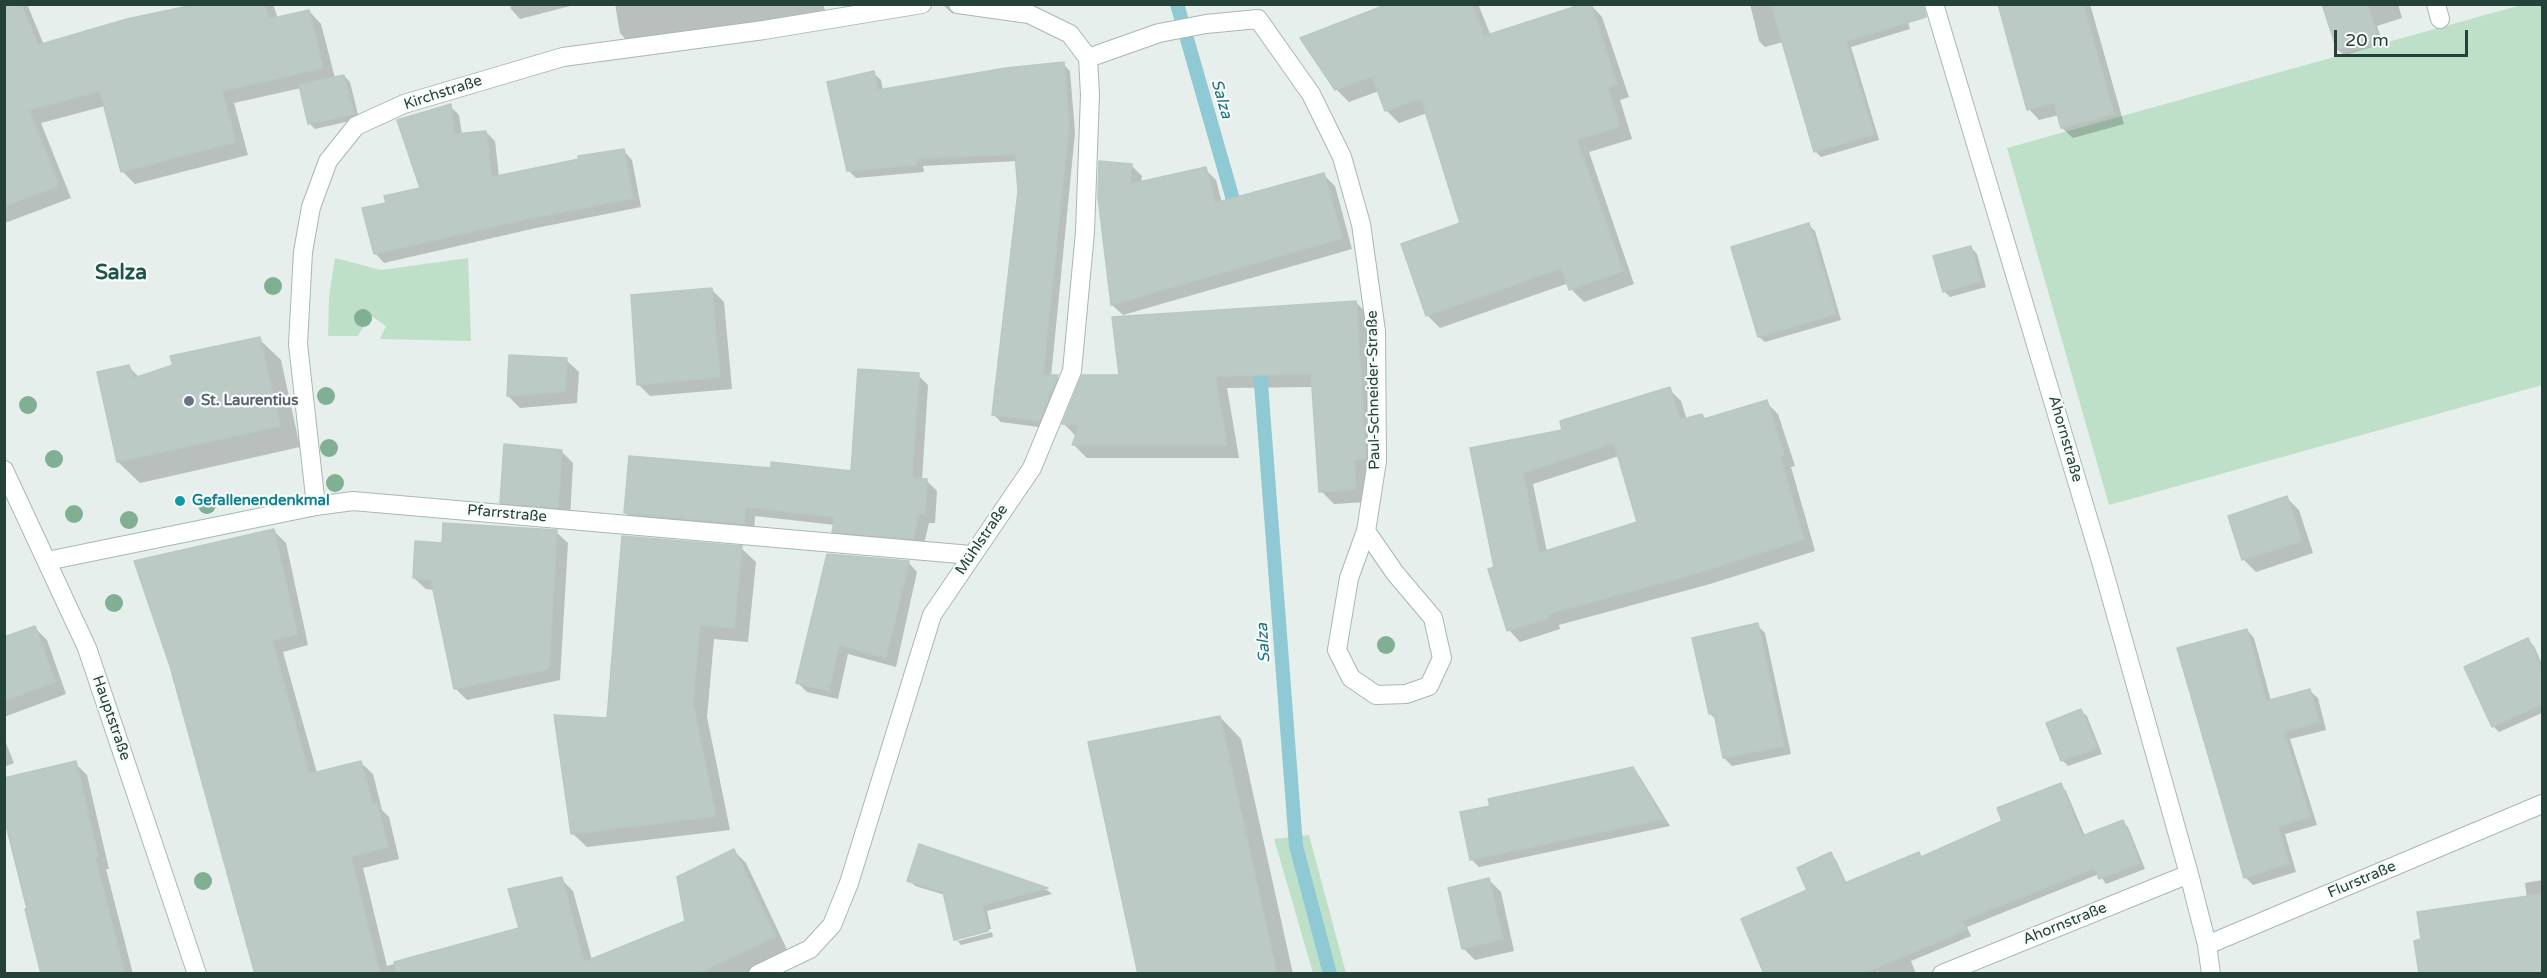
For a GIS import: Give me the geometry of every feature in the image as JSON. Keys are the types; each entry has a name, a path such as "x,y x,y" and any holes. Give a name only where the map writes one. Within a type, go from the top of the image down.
{"street":[{"name":"Kirchstraße","path":"316,506 298,345 303,252 310,207 328,161 356,126 404,104 563,57 764,30 922,4"},
{"path":"958,4 1029,14 1070,34 1088,58"},
{"name":"Ahornstraße","path":"1934,4 2053,400 2189,874 2207,945"},
{"name":"Paul-Schneider-Straße","path":"1088,58 1160,33 1206,24 1258,19 1311,94 1342,157 1361,224 1376,331 1377,461 1366,531 1349,578 1337,650 1351,678 1376,696 1407,694 1429,686 1442,658 1432,618 1395,573 1366,531"},
{"name":"Mühlstraße","path":"758,974 810,949 832,925 849,883 932,615 1032,468 1072,371 1085,232 1090,95 1088,58"},
{"name":"Hauptstraße","path":"4,470 87,648 197,974"},
{"name":"Pfarrstraße","path":"47,561 316,506 353,501 971,555"},
{"name":"Flurstraße","path":"2207,945 2542,804"},
{"name":"Ahornstraße","path":"1942,974 2189,874"},
{"path":"2207,945 2211,974"}],"green space":[{"path":"2521,5 2542,5 2542,385 2109,505 2007,148"},
{"path":"335,258 381,270 468,258 471,341 380,339 386,326 370,315 358,336 328,336 329,297"},
{"path":"1309,835 1346,973 1313,973 1274,839"}],"building":[{"path":"4,4 21,4 38,45 127,19 198,4 265,4 269,19 309,10 323,68 222,91 236,142 121,172 100,91 29,110 59,186 4,206"},
{"path":"1388,4 1472,4 1484,36 1583,4 1591,4 1617,84 1608,88 1620,126 1577,140 1623,271 1569,290 1562,268 1426,316 1401,244 1460,223 1421,98 1385,111 1372,76 1335,90 1300,38"},
{"path":"1771,4 1923,4 1926,17 1846,41 1874,134 1814,152"},
{"path":"1998,4 2083,4 2114,114 2061,128 2054,103 2027,110"},
{"path":"2322,4 2368,4 2378,39 2337,50"},
{"path":"1064,62 1069,125 1043,375 1058,375 1039,421 992,415 1018,191 1015,154 916,159 917,165 847,171 827,82 874,71 878,90 1006,68"},
{"path":"344,75 354,114 308,124 299,85"},
{"path":"451,104 454,134 486,131 492,177 579,159 578,156 624,149 633,198 527,219 374,254 362,208 386,203 384,196 420,188 397,120"},
{"path":"1099,161 1132,164 1130,184 1206,167 1215,203 1324,173 1342,238 1111,305 1098,197"},
{"path":"1809,223 1836,314 1758,337 1731,247"},
{"path":"1971,246 1981,281 1943,292 1933,256"},
{"path":"712,288 720,377 637,385 631,295"},
{"path":"1356,301 1366,459 1354,460 1356,489 1319,492 1311,374 1215,376 1227,445 1072,445 1079,426 1062,424 1082,375 1119,375 1112,317"},
{"name":"St. Laurentius","path":"260,337 280,426 117,462 97,372 129,365 134,378 173,365 170,356"},
{"path":"509,355 567,358 565,391 507,396"},
{"path":"858,369 919,373 912,478 927,479 925,514 919,513 913,539 832,532 835,517 746,507 744,524 624,513 629,456 771,468 771,462 851,471"},
{"path":"1670,387 1680,420 1702,414 1704,419 1767,400 1784,455 1780,456 1804,539 1698,573 1548,614 1549,618 1507,631 1488,569 1494,567 1470,448 1562,430 1560,421","holes":["1614,443 1637,522 1539,553 1523,473"]},
{"path":"504,444 562,450 558,508 500,503"},
{"path":"2287,496 2302,541 2242,560 2228,516"},
{"path":"443,523 557,530 549,669 454,689 431,580 413,578 415,541 442,543"},
{"path":"274,529 297,634 272,640 309,774 361,761 373,804 377,803 388,847 351,856 380,974 255,974 170,666 134,561"},
{"path":"622,536 742,546 734,628 700,625 693,702 716,816 571,834 554,715 607,718"},
{"path":"827,554 909,561 886,658 839,645 829,691 796,683"},
{"path":"1758,623 1784,746 1723,758 1714,713 1709,714 1692,638"},
{"path":"35,626 55,682 4,701 4,637"},
{"path":"2247,629 2266,701 2310,689 2319,722 2284,732 2310,817 2278,827 2289,864 2244,878 2177,648"},
{"path":"2528,638 2542,669 2542,704 2492,727 2464,667"},
{"path":"2081,709 2097,748 2061,761 2046,723"},
{"path":"1220,716 1277,974 1138,974 1088,742"},
{"path":"76,761 98,857 95,857 125,974 41,974 25,909 27,909 4,817 4,778"},
{"path":"1633,767 1663,819 1470,860 1460,812 1490,806 1488,799"},
{"path":"2061,783 2082,836 2123,820 2140,863 2099,879 2095,868 1962,921 1966,930 1862,974 1764,974 1741,919 1807,890 1797,868 1831,852 1845,883 1919,852 1921,857 2002,821 1997,808"},
{"path":"919,844 1048,888 982,905 988,931 954,940 943,892 907,881"},
{"path":"734,849 776,936 697,974 396,974 394,962 519,928 508,889 562,877 584,962 685,921 677,877"},
{"path":"1489,878 1503,939 1462,949 1448,888"},
{"path":"2542,894 2542,974 2419,974 2414,941 2421,939 2417,912"}],"waterway":[{"name":"Salza","path":"1177,4 1234,203"},
{"name":"Salza","path":"1259,357 1296,846 1330,974"}],"place":[{"name":"St. Laurentius","path":"189,401"},
{"name":"Gefallenendenkmal","path":"180,501"}],"district":[{"name":"Salza","path":"121,273"}]}
